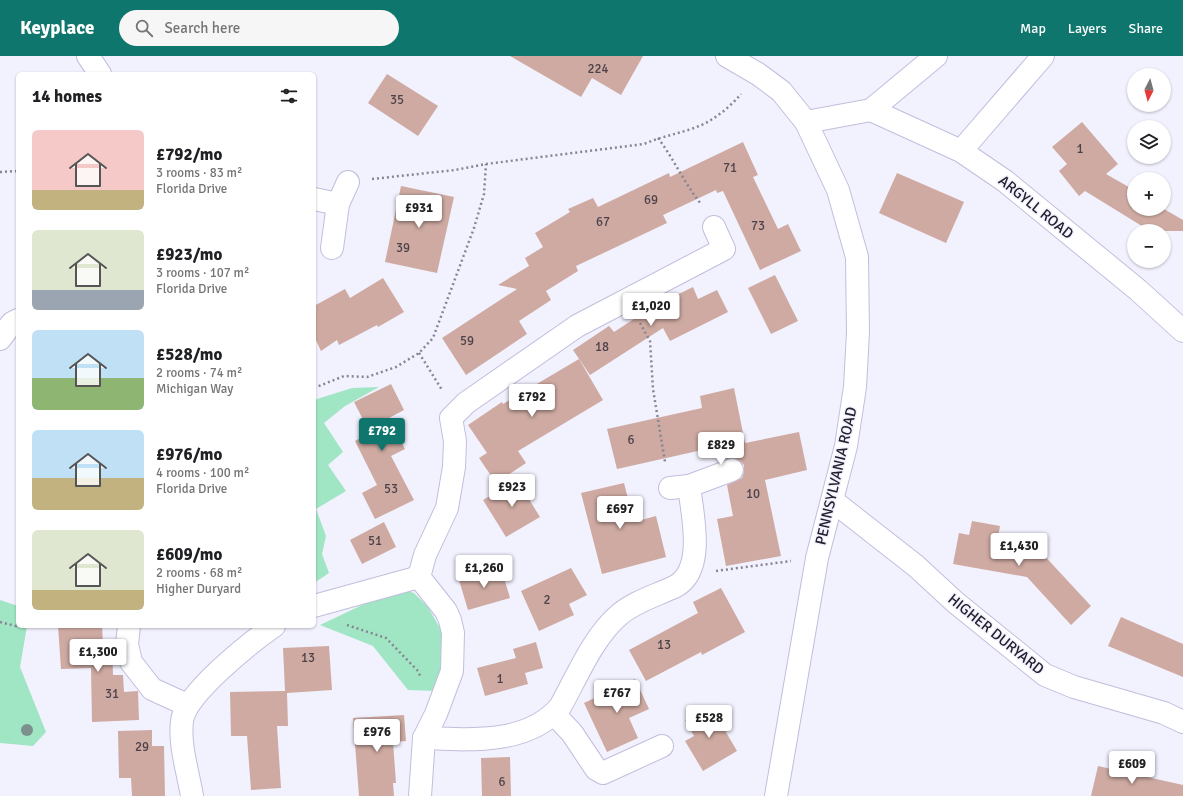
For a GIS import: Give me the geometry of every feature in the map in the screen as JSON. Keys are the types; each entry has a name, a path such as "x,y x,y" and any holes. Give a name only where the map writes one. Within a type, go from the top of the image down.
{"street":[{"path":"88,56 99,72"},
{"name":"PENNSYLVANIA ROAD","path":"727,56 758,74 781,91 806,122 838,190 857,256 858,332 855,388 846,446 833,501 817,558 776,796"},
{"path":"806,122 871,110 936,56"},
{"path":"960,150 1043,56"},
{"name":"ARGYLL ROAD","path":"871,110 960,150 1005,182 1138,290 1183,331"},
{"path":"332,248 338,204 348,182"},
{"path":"316,199 338,204"},
{"path":"419,577 424,555 447,508 454,467 455,441 451,418 466,403 577,326 724,249 714,227"},
{"path":"0,339 12,323 16,321"},
{"path":"424,738 473,740 510,735 540,724 554,714 560,707 605,628 621,613 656,593 677,585 688,574 695,557 680,487 732,470"},
{"name":"HIGHER DURYARD","path":"833,501 916,566 955,602 1046,675 1074,687 1164,713 1183,722"},
{"path":"316,605 419,577"},
{"path":"419,577 446,611 453,633 452,671 436,714 424,738 420,796"},
{"path":"128,628 127,644 131,662 152,689 187,705"},
{"path":"192,796 183,741 182,720 187,705 216,674 272,628"},
{"path":"554,714 572,732 596,769 604,773 662,746"}],"path":[{"path":"348,182 455,170 486,164 644,144 658,138 695,128 729,108 758,74"},
{"path":"658,138 674,159 687,187 703,206 714,227"},
{"path":"316,387 344,376 366,377 396,368 419,353 433,338 474,228 484,194 486,164"},
{"path":"0,172 16,171"},
{"path":"627,300 650,341 653,389 680,487"},
{"path":"419,353 431,374"},
{"path":"688,574 817,558"},
{"path":"316,605 345,624 386,638 418,671 436,714"},
{"path":"0,622 16,626"}],"green space":[{"path":"379,387 345,406 324,423 343,452 328,465 346,491 316,509 316,399 352,388"},
{"path":"316,509 326,536 322,554 329,573 316,582"},
{"path":"398,588 414,593 428,607 441,630 445,655 436,691 408,690 373,646 320,625"},
{"path":"0,600 16,605 16,628 27,628 20,667 46,732 33,746 0,743"}],"building":[{"path":"510,56 643,56 621,95 592,78 581,97"},
{"path":"387,74 438,106 418,136 368,103"},
{"path":"1082,122 1118,164 1106,174 1127,186 1127,216 1171,216 1171,213 1183,220 1183,231 1171,231 1171,224 1139,224 1085,191 1079,196 1059,171 1067,164 1052,147"},
{"path":"743,142 758,175 753,177 778,229 788,224 801,251 760,270 723,191 717,193 716,190 663,215 667,223 576,266 578,271 546,291 551,300 519,321 527,334 466,375 442,338 517,289 498,285 529,266 525,258 543,247 535,233 570,212 568,209 593,198 598,207 669,173 670,177"},
{"path":"897,173 964,202 946,243 879,213"},
{"path":"401,186 454,197 437,273 385,262"},
{"path":"775,275 798,321 771,334 748,288"},
{"path":"383,278 404,312 378,327 377,325 339,345 337,340 321,351 316,340 316,305 345,289 350,298"},
{"path":"693,287 698,299 717,290 728,312 670,341 663,328 590,375 573,350 609,326 614,332 654,306"},
{"path":"579,359 603,400 518,451 526,463 496,483 479,458 487,453 468,425 502,402 503,404"},
{"path":"391,384 404,410 389,418 405,449 391,456 414,500 375,519 362,493 377,485 355,441 370,433 354,402"},
{"path":"734,388 745,443 799,432 807,470 765,480 781,556 726,566 717,519 733,516 727,485 742,478 744,465 734,458 722,460 720,446 617,469 607,429 702,408 700,396"},
{"path":"517,480 540,517 506,537 483,500"},
{"path":"624,483 634,522 656,516 666,557 602,574 581,493"},
{"path":"972,521 1000,526 997,543 1040,551 1091,606 1071,625 1027,577 953,564 959,533 969,535"},
{"path":"384,522 396,547 362,564 350,540"},
{"path":"501,568 510,598 468,610 459,580"},
{"path":"571,568 587,595 569,604 574,615 539,631 521,591"},
{"path":"721,588 745,632 702,655 701,652 646,681 629,650 698,613 693,602"},
{"path":"1121,617 1183,644 1183,677 1108,646"},
{"path":"58,628 102,628 103,644 112,643 113,675 123,675 124,692 138,691 139,720 92,722 91,668 61,669"},
{"path":"536,642 543,668 525,673 528,684 485,696 477,668 516,658 513,649"},
{"path":"329,646 332,690 287,693 288,726 277,726 281,788 251,790 247,736 231,736 230,692 285,691 283,648"},
{"path":"635,679 649,709 629,718 638,738 607,752 584,703"},
{"path":"710,705 737,751 703,771 685,741 694,736 685,720"},
{"path":"404,715 406,741 393,742 396,783 393,783 394,796 359,796 353,718"},
{"path":"152,730 152,746 164,746 165,796 132,796 131,778 119,778 118,731"},
{"path":"510,757 511,796 482,796 481,758"},
{"path":"1098,766 1183,785 1183,796 1091,796"}]}
